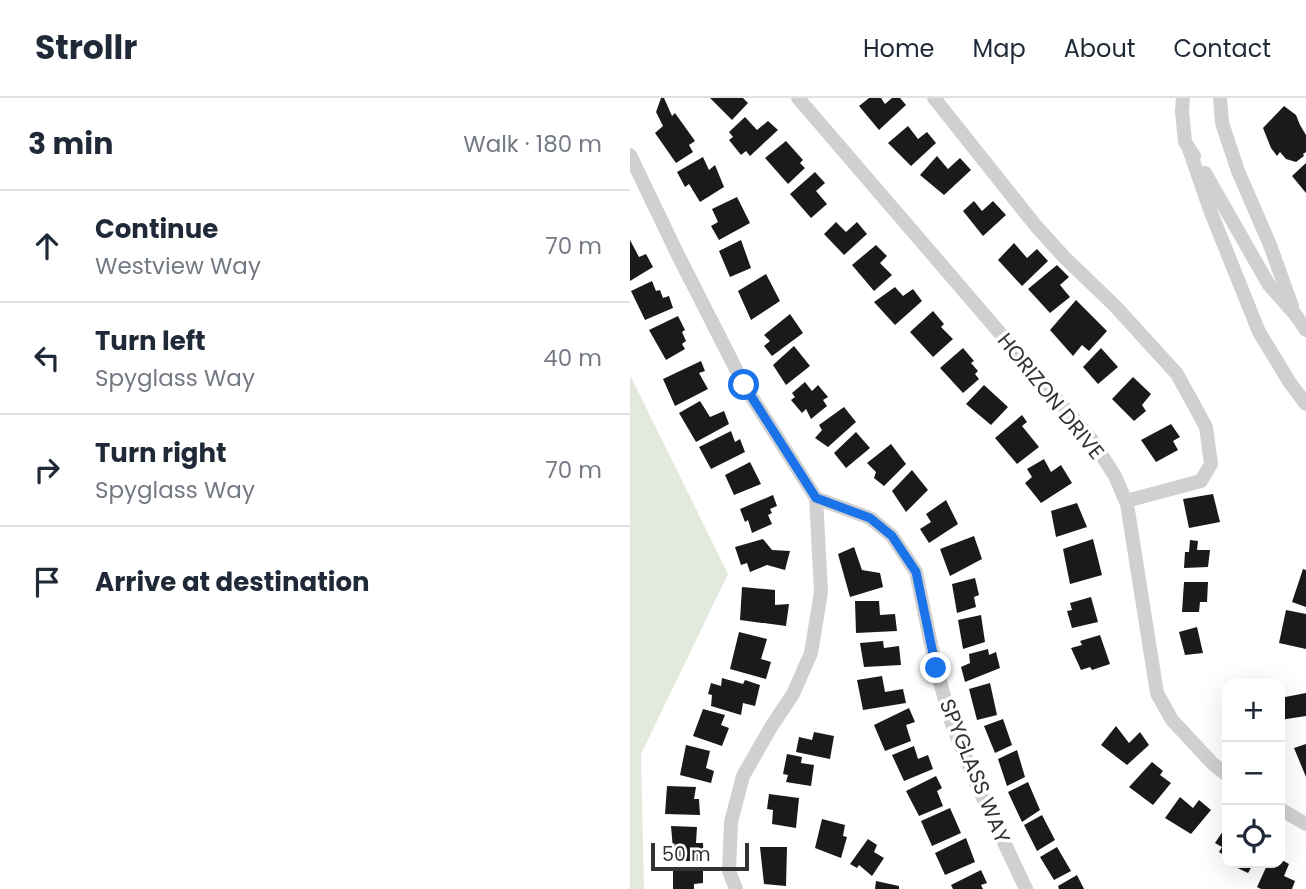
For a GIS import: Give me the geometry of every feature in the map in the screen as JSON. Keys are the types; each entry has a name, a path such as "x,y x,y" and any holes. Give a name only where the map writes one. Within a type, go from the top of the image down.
{"street":[{"name":"HORIZON DRIVE","path":"798,98 1091,440 1115,476 1126,501 1157,693 1172,720 1222,771"},
{"path":"934,98 1057,250 1115,306 1177,373 1206,427 1211,464 1201,481 1126,501"},
{"path":"1183,98 1185,142 1269,285 1306,330"},
{"path":"1220,98 1222,123 1234,159 1295,314"},
{"path":"1189,149 1210,210 1259,332 1306,404"},
{"path":"630,155 744,385 816,498 821,592 811,653 793,694 743,776 731,822 729,872 736,889"},
{"name":"SPYGLASS WAY","path":"816,498 870,518 892,536 916,572 936,668 952,724 977,785 1026,889"},
{"path":"1285,812 1306,824"}],"shaded area":[{"path":"630,375 728,574 641,754 644,889 630,889"}],"building":[{"path":"661,98 664,98 672,116 675,113 695,141 689,145 693,152 676,163 655,133 663,126 656,112"},
{"path":"710,98 743,98 748,103 732,120"},
{"path":"869,98 881,98 885,104 892,98 900,98 906,105 879,130 859,106"},
{"path":"1284,106 1296,115 1306,135 1306,152 1296,162 1286,159 1280,152 1277,156 1263,128"},
{"path":"745,117 757,130 768,121 778,130 750,156 746,151 741,155 729,140 733,137 729,132"},
{"path":"908,126 918,139 927,132 936,143 911,166 888,143"},
{"path":"786,141 803,160 800,163 805,168 788,184 765,158"},
{"path":"937,156 948,169 960,158 971,170 944,195 920,175"},
{"path":"703,157 709,170 715,165 724,187 700,202 689,184 685,187 677,172"},
{"path":"1306,163 1306,193 1292,176"},
{"path":"815,172 825,183 816,191 827,204 811,218 790,194"},
{"path":"737,197 750,223 719,240 711,226 718,222 712,209"},
{"path":"974,201 982,211 993,201 1006,215 983,236 963,211"},
{"path":"836,222 846,232 857,222 867,234 844,255 824,234"},
{"path":"630,240 639,257 646,254 653,267 630,281"},
{"path":"741,240 751,268 730,277 719,251"},
{"path":"1014,243 1027,258 1037,249 1048,261 1022,286 998,260"},
{"path":"876,245 887,256 880,263 892,275 874,291 852,265"},
{"path":"1057,265 1069,277 1060,285 1070,297 1050,313 1028,289"},
{"path":"766,274 780,301 751,320 738,291"},
{"path":"652,281 663,298 669,296 673,308 645,320 631,291"},
{"path":"895,287 903,296 913,289 922,301 895,325 874,302"},
{"path":"1076,300 1107,331 1089,351 1082,345 1073,356 1050,330"},
{"path":"933,311 944,324 941,327 953,339 933,357 910,332"},
{"path":"790,314 803,333 772,356 764,346 770,341 764,335"},
{"path":"678,316 685,330 682,332 686,341 682,344 685,349 666,360 649,330"},
{"path":"794,346 810,366 786,385 773,365"},
{"path":"963,348 974,361 971,363 978,371 975,374 979,379 963,393 940,368"},
{"path":"1101,348 1118,367 1098,384 1083,367"},
{"path":"701,361 705,371 699,373 708,389 675,406 663,379"},
{"path":"1133,377 1151,394 1142,405 1146,411 1134,421 1112,399"},
{"path":"805,382 812,391 818,385 828,397 823,400 827,406 811,419 806,409 802,413 791,400 795,397 792,393"},
{"path":"984,385 1008,407 991,425 966,404"},
{"path":"700,401 710,417 724,411 729,424 696,442 679,413"},
{"path":"844,407 856,422 828,447 815,438 822,430 819,425"},
{"path":"1022,415 1027,422 1022,426 1039,447 1017,464 995,438"},
{"path":"1171,424 1180,437 1173,441 1178,450 1156,462 1141,440"},
{"path":"731,431 735,442 740,439 745,452 711,469 699,447"},
{"path":"856,432 870,448 846,468 834,453"},
{"path":"891,444 906,464 884,486 874,478 876,472 867,463"},
{"path":"1044,459 1051,472 1061,465 1072,483 1041,503 1025,483 1032,477 1027,469"},
{"path":"750,462 761,484 734,495 725,475"},
{"path":"912,470 928,490 906,512 892,491"},
{"path":"1213,494 1220,522 1189,528 1183,499"},
{"path":"773,495 777,506 770,509 772,513 768,515 772,524 752,533 748,520 745,522 740,509"},
{"path":"946,500 958,524 929,543 920,529 931,522 926,514"},
{"path":"1077,503 1087,527 1056,537 1051,511"},
{"path":"974,536 982,559 950,576 940,549"},
{"path":"763,539 772,550 790,551 785,570 767,565 750,572 747,563 741,565 735,547"},
{"path":"1093,539 1102,575 1070,584 1063,549"},
{"path":"1190,540 1198,541 1197,550 1210,550 1208,567 1184,568 1185,552 1189,552"},
{"path":"854,547 862,570 880,573 883,587 850,597 838,554"},
{"path":"1303,569 1306,570 1306,607 1292,602"},
{"path":"975,578 979,595 974,597 976,607 957,613 952,584"},
{"path":"1184,582 1208,582 1207,602 1200,602 1199,612 1182,612"},
{"path":"742,587 775,590 775,605 789,604 786,626 740,620"},
{"path":"1091,597 1098,622 1072,628 1067,611 1072,610 1070,603"},
{"path":"855,601 879,601 880,615 895,614 897,631 856,633"},
{"path":"1286,610 1306,614 1306,649 1279,643"},
{"path":"981,615 985,642 963,649 958,620"},
{"path":"1197,627 1203,653 1185,655 1179,632"},
{"path":"739,632 767,639 761,659 771,662 766,679 730,669"},
{"path":"1100,635 1110,664 1092,670 1090,667 1081,670 1071,648 1082,645 1080,641"},
{"path":"883,641 884,648 899,646 901,665 864,667 860,643"},
{"path":"988,649 989,655 996,652 1000,668 965,682 961,667 970,663 969,654"},
{"path":"882,676 885,692 903,689 906,703 863,710 857,680"},
{"path":"722,678 743,684 745,680 760,685 755,706 743,703 741,715 711,706 712,695 708,694 711,683 721,686"},
{"path":"990,683 997,715 977,720 969,689"},
{"path":"1306,693 1306,716 1285,719 1285,697"},
{"path":"909,708 915,722 906,725 911,741 885,751 874,725"},
{"path":"703,709 725,715 721,725 729,728 722,746 693,736"},
{"path":"1003,719 1012,745 995,753 984,726"},
{"path":"1116,726 1129,743 1140,732 1149,745 1127,765 1101,745"},
{"path":"814,732 834,736 830,759 796,752 799,737 812,740"},
{"path":"1306,744 1306,777 1294,748"},
{"path":"686,745 710,751 706,768 714,771 711,783 680,775"},
{"path":"914,746 918,759 928,755 933,769 904,781 892,755"},
{"path":"1017,750 1025,777 1007,786 998,759"},
{"path":"787,754 802,757 801,763 814,765 811,786 786,782 788,775 783,774"},
{"path":"1152,762 1163,771 1160,775 1171,783 1153,805 1129,787"},
{"path":"936,776 942,788 937,791 943,806 919,816 906,791"},
{"path":"1028,782 1040,810 1022,822 1008,792"},
{"path":"667,786 696,787 694,799 699,799 700,815 665,814"},
{"path":"769,794 799,798 796,828 772,824 773,810 767,809"},
{"path":"1180,797 1193,808 1199,800 1211,810 1191,834 1165,818"},
{"path":"950,808 961,833 932,846 921,821"},
{"path":"1042,815 1055,840 1037,851 1024,825"},
{"path":"822,819 845,825 843,836 847,837 841,858 815,848"},
{"path":"671,826 697,827 696,843 703,843 704,861 674,861"},
{"path":"1222,832 1222,847 1215,843"},
{"path":"966,838 975,862 945,875 935,853"},
{"path":"868,839 877,845 874,852 884,858 872,876 859,865 857,868 850,864"},
{"path":"760,847 787,847 786,886 764,884"},
{"path":"1057,847 1071,871 1054,880 1040,857"},
{"path":"1285,862 1289,864 1284,876 1295,881 1292,889 1257,887 1266,868 1285,868"},
{"path":"1238,868 1251,868 1248,873"},
{"path":"703,869 703,883 694,884 694,889 673,889 673,870"},
{"path":"981,870 987,883 981,885 983,889 953,889 951,885"},
{"path":"1077,875 1084,889 1059,889 1058,886"},
{"path":"876,881 899,886 899,889 875,889"}],"route":[{"path":"744,385 816,498 870,518 892,536 916,572 936,668"}]}
